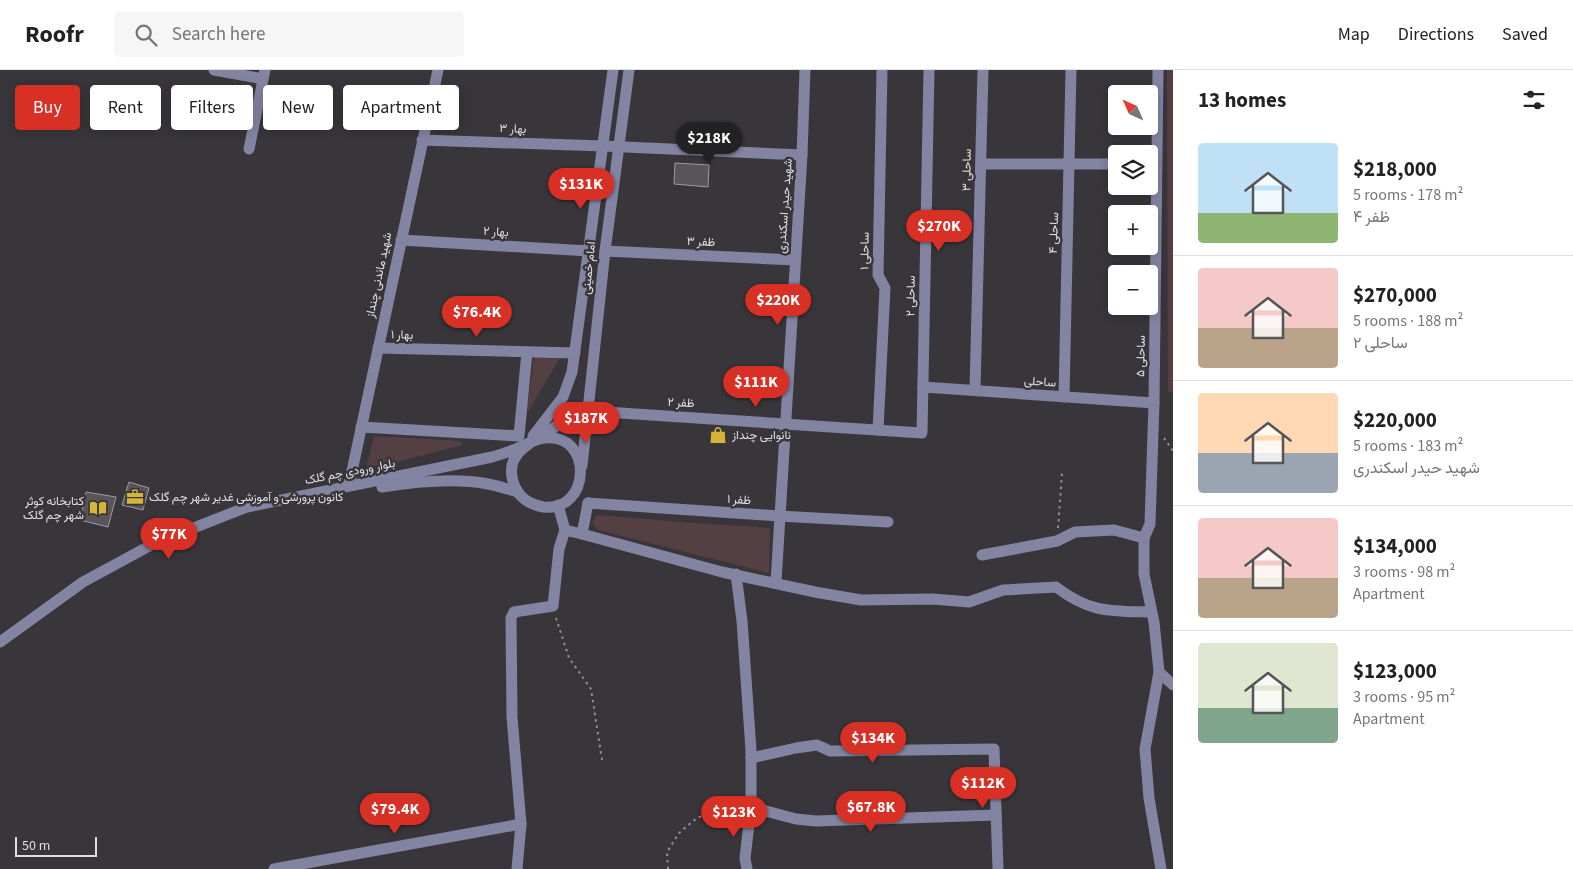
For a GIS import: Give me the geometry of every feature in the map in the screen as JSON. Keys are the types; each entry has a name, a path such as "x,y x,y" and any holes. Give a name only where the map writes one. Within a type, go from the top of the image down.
{"street":[{"path":"214,70 264,75 249,149"},
{"name":"شهید ماندنی چنداز","path":"349,486 400,240 438,70"},
{"name":"امام خمینی","path":"528,443 563,397 568,385 575,353 613,70"},
{"name":"امام خمینی","path":"581,470 605,251 629,70"},
{"name":"شهید حیدر اسکندری","path":"776,582 802,155 805,70"},
{"name":"ساحلی ۱","path":"878,430 885,288 878,275 882,70"},
{"name":"ساحلی ۲","path":"922,433 929,70"},
{"name":"ساحلی ۳","path":"975,390 983,70"},
{"name":"ساحلی ۴","path":"1064,397 1071,70"},
{"name":"ساحلی ۵","path":"1154,145 1158,70"},
{"name":"بهار ۳","path":"422,140 802,155"},
{"path":"981,164 1108,164"},
{"name":"ساحلی ۵","path":"1153,195 1154,402 1150,524 1144,538 1144,574 1154,622 1159,672 1145,749 1149,798 1161,869"},
{"name":"بهار ۲","path":"400,240 589,251"},
{"name":"ظفر ۳","path":"605,251 795,260"},
{"name":"بهار ۱","path":"378,348 575,353"},
{"path":"361,427 519,436 527,352"},
{"name":"ساحلی","path":"923,387 1154,402"},
{"path":"528,443 547,437 562,441 574,451 580,460 580,482 576,492 568,500 558,505 547,507 536,505 526,500 518,492 513,482 514,460 519,450 528,443 552,429 575,410 587,411"},
{"name":"ظفر ۲","path":"587,411 922,433"},
{"name":"بلوار ورودی چم گلک","path":"0,642 83,582 153,544 247,507 492,457 515,450 528,443"},
{"path":"463,462 473,466 474,470 474,476 466,482"},
{"name":"بلوار ورودی چم گلک","path":"0,650 53,610 87,588 155,551 248,513 387,487 420,483 466,482 487,484 518,492"},
{"path":"576,492 588,503 582,534"},
{"name":"ظفر ۱","path":"588,503 888,522"},
{"path":"517,869 521,824 512,717 511,618 514,612 553,606 559,549 565,530 558,505"},
{"path":"565,530 675,560 815,592 861,600 933,599 969,602 1003,590 1056,586 1072,599 1087,606 1108,610 1151,612"},
{"path":"982,555 1057,541 1075,532 1114,530 1144,538"},
{"path":"736,574 742,622 751,758 751,807 745,858 747,869"},
{"path":"1159,672 1173,684"},
{"path":"751,758 817,745 830,751 994,749 998,869"},
{"path":"751,807 796,819 816,821 996,815"},
{"path":"274,869 521,824"}],"path":[{"path":"1057,541 1062,473"},
{"path":"553,606 569,658 591,689 602,760"},
{"path":"668,869 667,852 679,834 698,817 751,807"}],"shaded area":[{"path":"1167,70 1173,70 1173,392 1168,392"},
{"path":"534,357 559,357 559,359 529,410 527,410"},
{"path":"374,436 462,441 462,445 366,470"},
{"path":"597,515 770,528 769,573 598,530 592,522"}],"building":[{"path":"675,163 709,165 708,187 674,184"},
{"name":"کانون پرورشی و آموزشی غدیر شهر چم گلک","path":"129,482 149,488 143,510 122,505"},
{"name":"کتابخانه کوثر شهر چم گلک","path":"86,492 116,497 108,527 80,520"}],"place":[{"name":"نانوایی چنداز","path":"718,435"},
{"name":"کانون پرورشی و آموزشی غدیر شهر چم گلک","path":"135,497"},
{"name":"کتابخانه کوثر شهر چم گلک","path":"98,508"}]}
